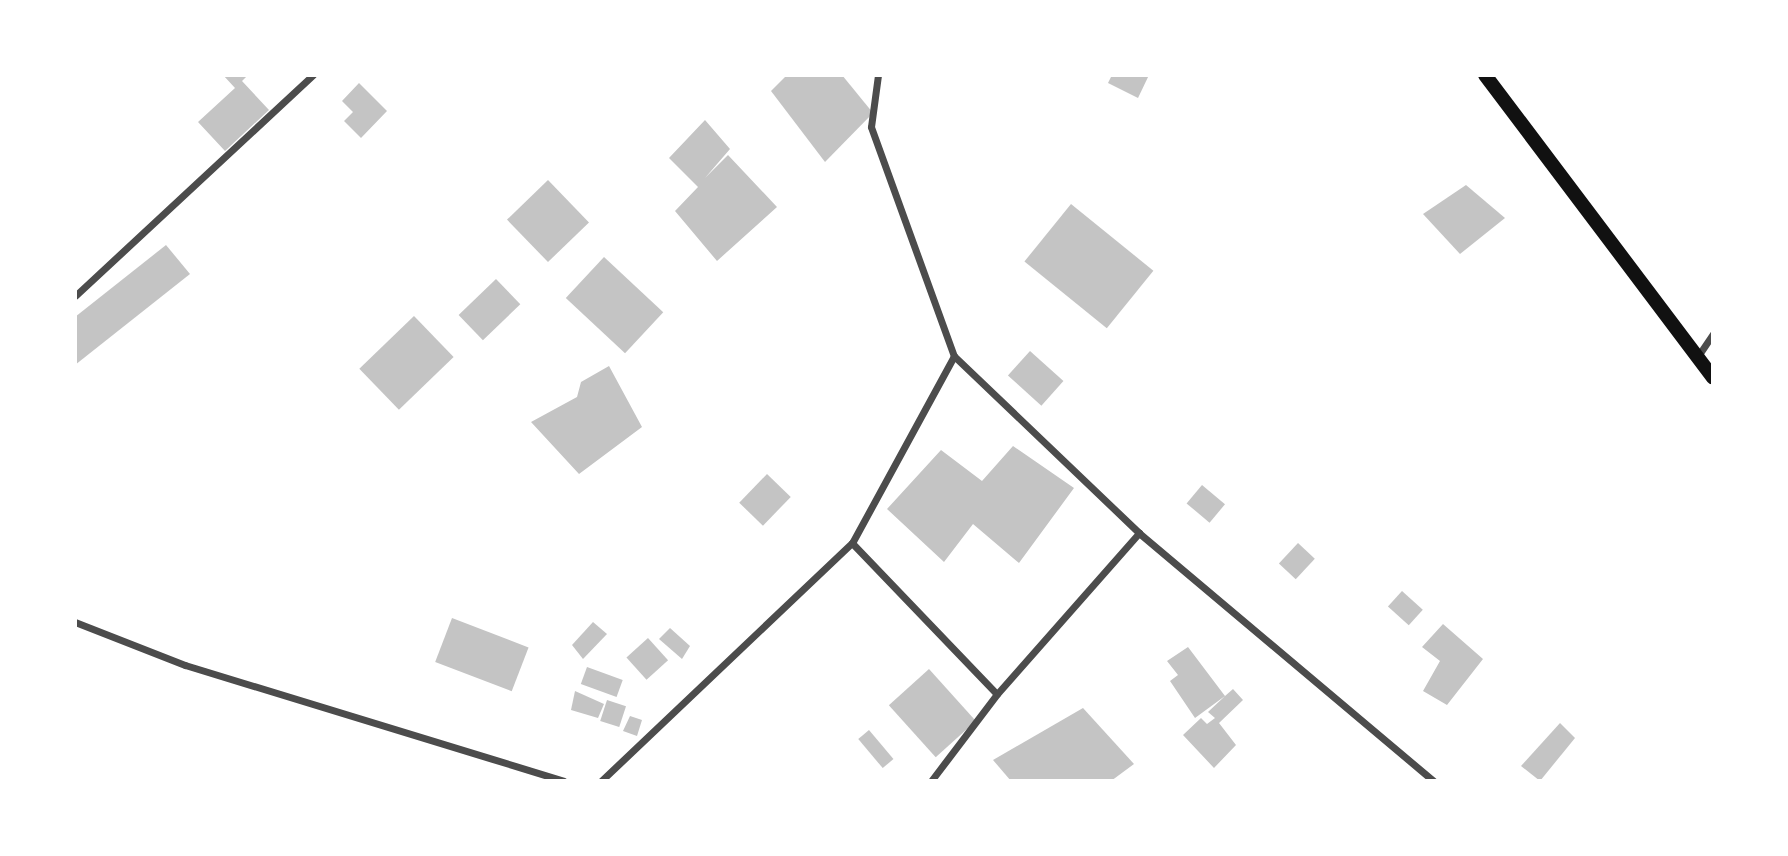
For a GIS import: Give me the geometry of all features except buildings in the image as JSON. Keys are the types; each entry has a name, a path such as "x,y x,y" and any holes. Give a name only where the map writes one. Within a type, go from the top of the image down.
{"main road":[{"path":"1485,75 1713,378"}],"street":[{"path":"75,296 313,75"},
{"path":"878,75 872,127 954,356 1139,533 1433,781"},
{"path":"1698,356 1713,334"},
{"path":"601,781 852,542 954,356"},
{"path":"931,781 997,694 1139,533"},
{"path":"852,542 997,694"},
{"path":"75,621 185,665 564,781"}]}
